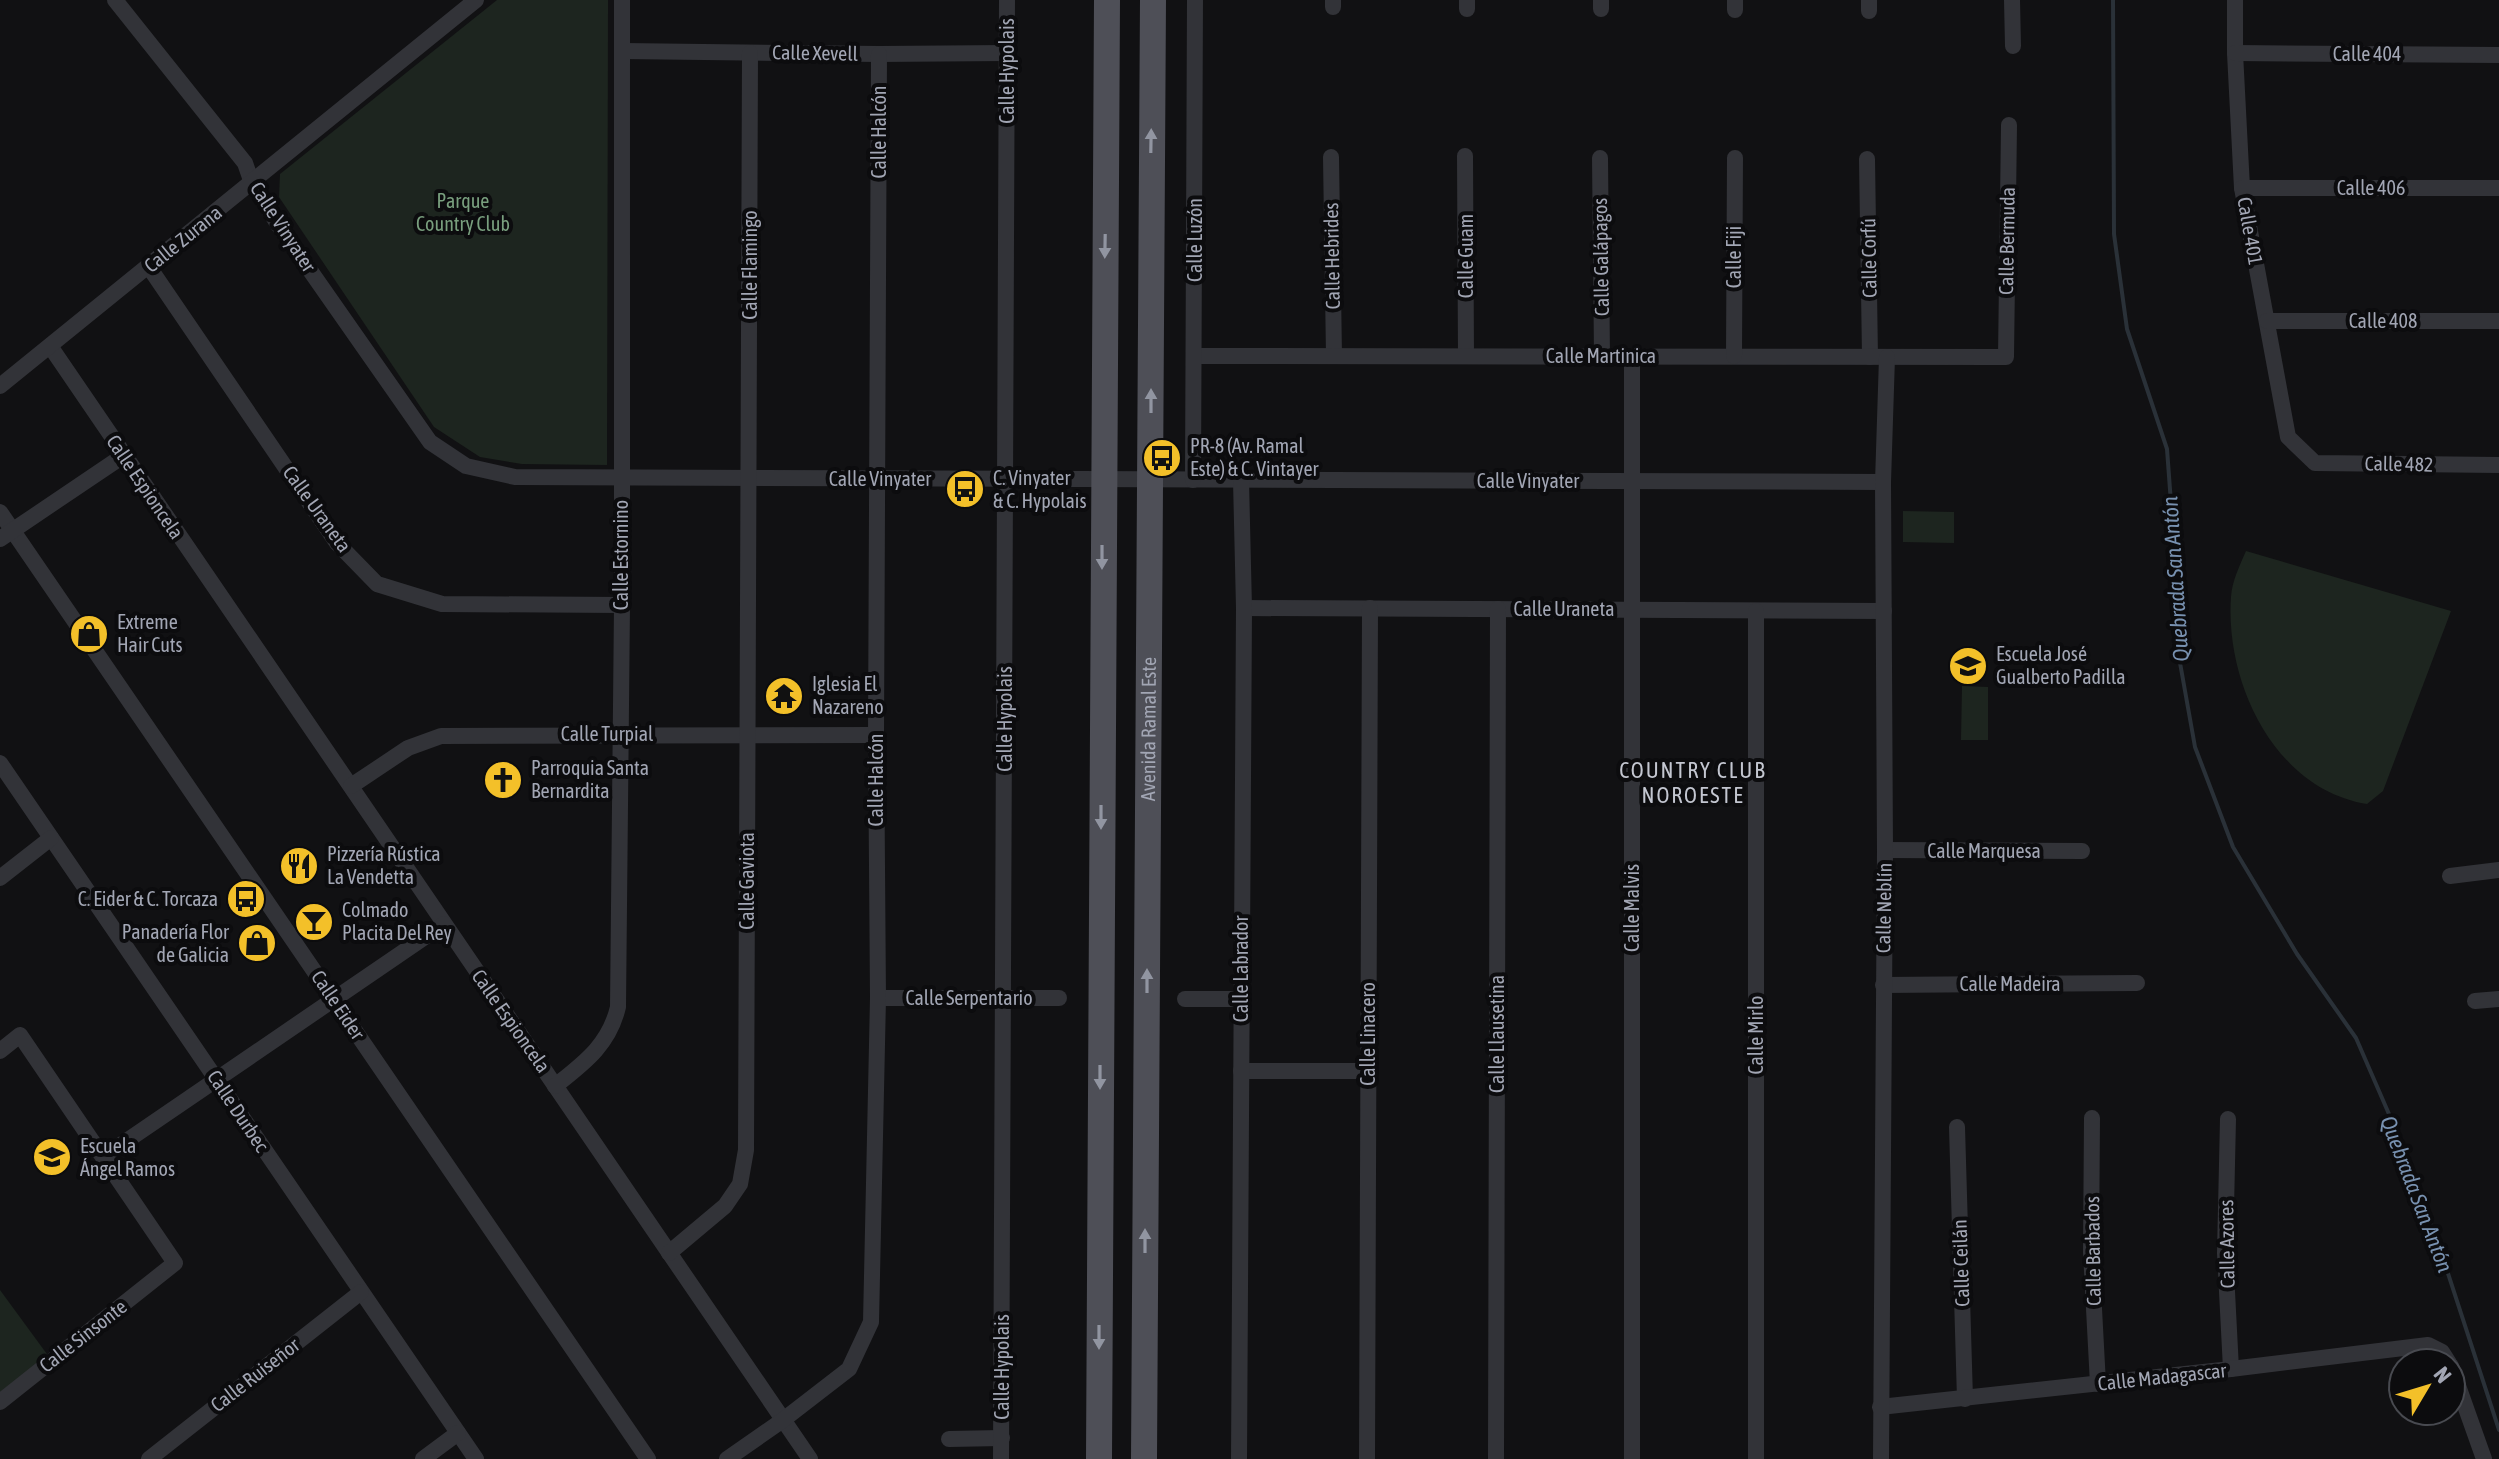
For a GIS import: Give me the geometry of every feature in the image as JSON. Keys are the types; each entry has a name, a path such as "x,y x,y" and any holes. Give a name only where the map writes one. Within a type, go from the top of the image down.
{"main road":[{"path":"1099,1459 1107,0"},
{"name":"Avenida Ramal Este","path":"1144,1459 1153,0"}],"street":[{"name":"Calle Vinyater","path":"115,0 245,163 252,183 430,442 466,466 515,477 1883,482"},
{"name":"Calle Zurana","path":"0,386 476,0"},
{"name":"Calle Estornino","path":"555,1086 594,1054 614,1025 618,1007 622,605 622,0"},
{"name":"Calle Hypolais","path":"1001,1459 1007,0"},
{"name":"Calle Luzón","path":"1193,480 1196,356 1195,0"},
{"path":"2012,0 2013,46"},
{"name":"Calle 401","path":"2235,0 2242,188 2288,437 2303,452"},
{"name":"Calle Xevell","path":"623,51 1007,53"},
{"name":"Calle Flamingo","path":"749,478 750,53"},
{"name":"Calle 404","path":"2235,53 2499,55"},
{"name":"Calle Halcón","path":"727,1459 849,1369 871,1322 878,998 879,54"},
{"name":"Calle Bermuda","path":"2006,357 2009,125"},
{"name":"Calle Guam","path":"1465,156 1466,356"},
{"name":"Calle Hebrides","path":"1331,157 1334,356"},
{"name":"Calle Galápagos","path":"1600,158 1602,356"},
{"name":"Calle Fiji","path":"1734,356 1735,158"},
{"name":"Calle Corfú","path":"1867,159 1879,357"},
{"name":"Calle 406","path":"2242,188 2499,188"},
{"name":"Calle Uraneta","path":"149,267 337,543 377,584 442,604 622,605"},
{"name":"Calle 408","path":"2267,321 2499,321"},
{"name":"Calle Espioncela","path":"50,346 810,1459"},
{"name":"Calle Martinica","path":"1196,356 2006,357"},
{"name":"Calle Malvis","path":"1632,356 1632,1459"},
{"name":"Calle Neblín","path":"1879,357 1883,482 1885,850 1881,1459"},
{"name":"Calle 482","path":"2303,452 2315,463 2499,465"},
{"path":"6,535 123,456"},
{"name":"Calle Gaviota","path":"669,1253 725,1206 740,1184 746,1150 749,478"},
{"name":"Calle Labrador","path":"1239,1459 1244,608 1241,480"},
{"name":"Calle Eider","path":"0,512 6,535 334,999 648,1459"},
{"name":"Calle Uraneta","path":"1244,608 1884,611"},
{"name":"Calle Linacero","path":"1367,1459 1370,608"},
{"name":"Calle Llausetina","path":"1496,1459 1498,609"},
{"name":"Calle Mirlo","path":"1756,611 1756,1459"},
{"name":"Calle Turpial","path":"351,786 408,748 441,736 876,735"},
{"name":"Calle Durbec","path":"0,763 476,1459"},
{"path":"0,878 51,838"},
{"name":"Calle Marquesa","path":"1885,850 2082,851"},
{"path":"2450,876 2499,870"},
{"path":"0,1051 20,1035 103,1157 444,924"},
{"name":"Calle Madeira","path":"1883,985 2137,983"},
{"name":"Calle Serpentario","path":"878,998 1059,998"},
{"path":"1185,999 1240,999"},
{"path":"2475,1001 2499,999"},
{"path":"1241,1071 1367,1071"},
{"name":"Calle Barbados","path":"2092,1118 2091,1252 2098,1384"},
{"name":"Calle Azores","path":"2228,1119 2225,1253 2231,1369"},
{"name":"Calle Ceilán","path":"1957,1127 1965,1399"},
{"name":"Calle Sinsonte","path":"0,1402 175,1263 103,1157"},
{"name":"Calle Ruiseñor","path":"149,1459 361,1292"},
{"name":"Calle Madagascar","path":"1880,1407 2387,1350"},
{"path":"2467,1414 2484,1459"},
{"path":"423,1459 458,1433"},
{"name":"Calle Hypolais","path":"949,1439 1002,1438"}],"green space":[{"name":"Parque Country Club","path":"497,0 608,0 607,465 522,464 480,457 434,427 279,197 280,174"},
{"path":"1903,511 1954,512 1954,543 1903,542"},
{"path":"2246,551 2451,611 2383,791 2367,804 2334,794 2306,777 2282,754 2262,727 2247,696 2231,630 2231,597"},
{"path":"1962,686 1988,687 1988,740 1961,740"},
{"path":"0,1290 52,1361 0,1402"}],"waterway":[{"name":"Quebrada San Antón","path":"2113,0 2114,234 2127,329 2167,449 2173,530 2174,629 2195,747 2233,847 2297,954 2356,1038 2392,1121 2442,1255 2499,1430"}],"place":[{"name":"PR-8 (Av. Ramal Este) & C. Vintayer","path":"1162,458"},
{"name":"C. Vinyater & C. Hypolais","path":"965,489"},
{"name":"Extreme Hair Cuts","path":"89,634"},
{"name":"Escuela José Gualberto Padilla","path":"1968,666"},
{"name":"Iglesia El Nazareno","path":"784,696"},
{"name":"Parroquia Santa Bernardita","path":"503,780"},
{"name":"Pizzería Rústica La Vendetta","path":"299,866"},
{"name":"C. Eider & C. Torcaza","path":"246,899"},
{"name":"Colmado Placita Del Rey","path":"314,922"},
{"name":"Panadería Flor de Galicia","path":"257,943"},
{"name":"Escuela Ángel Ramos","path":"52,1157"}],"district":[{"name":"COUNTRY CLUB NOROESTE","path":"1693,782"}]}
